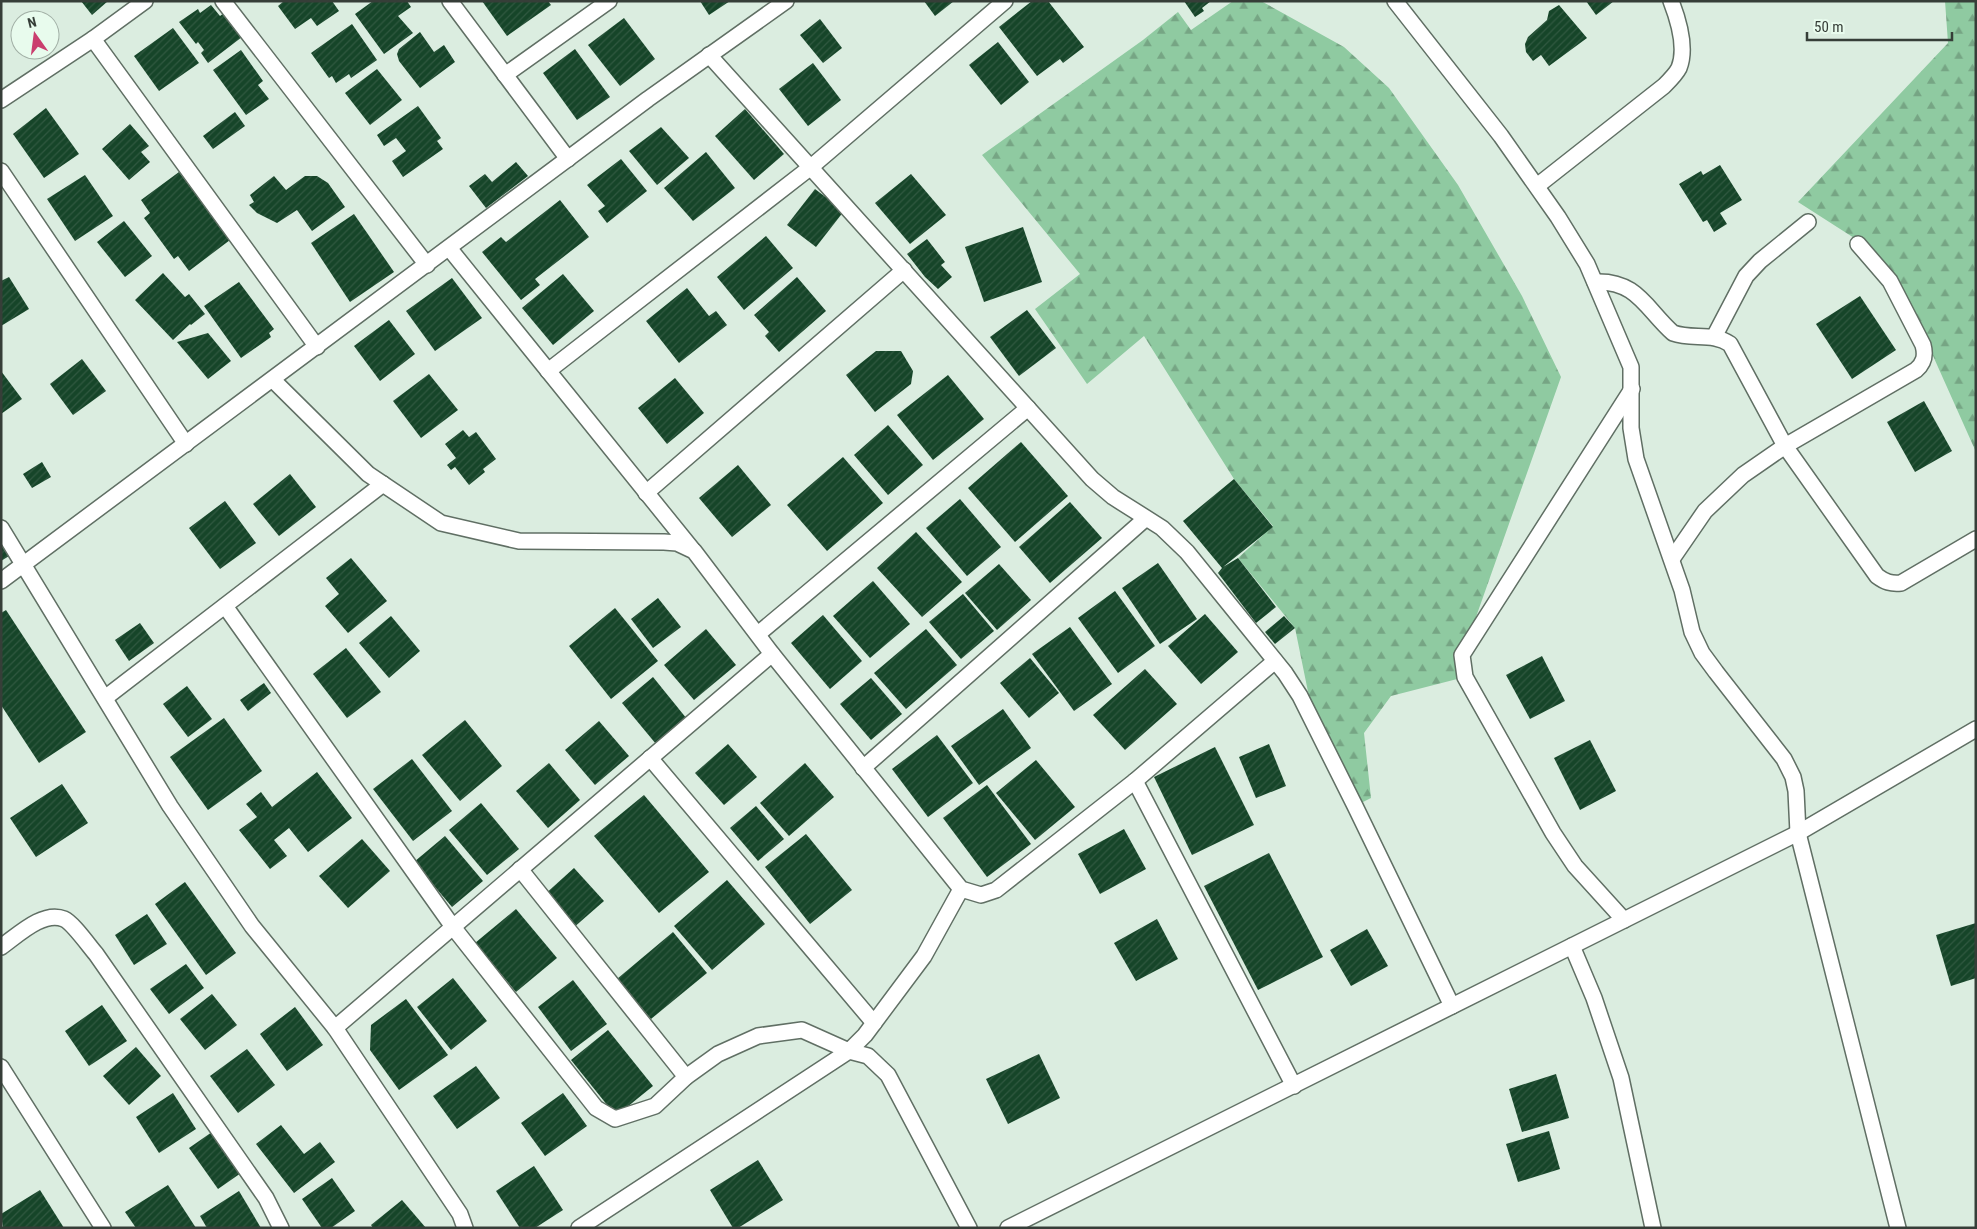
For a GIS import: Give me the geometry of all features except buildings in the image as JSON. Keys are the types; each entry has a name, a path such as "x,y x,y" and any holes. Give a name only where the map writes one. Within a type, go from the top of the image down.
{"street":[{"path":"1,100 93,39 145,1"},
{"path":"223,1 427,265"},
{"path":"450,1 568,159"},
{"path":"505,75 609,1"},
{"path":"1,581 317,348 709,54 786,1"},
{"path":"548,371 811,167 1006,1"},
{"path":"1395,1 1536,186 1570,235 1595,282 1629,360 1633,387 1631,428 1636,459 1672,559 1692,632 1702,653 1789,768 1796,791 1798,833 1898,1228"},
{"path":"1536,186 1672,78 1679,68 1681,55 1676,14 1671,1"},
{"path":"93,39 317,348"},
{"path":"709,54 1092,479 1145,519 1162,528 1187,552 1276,661 1300,696 1452,1006"},
{"path":"1,171 186,444"},
{"path":"1714,337 1746,276 1760,261 1808,222"},
{"path":"1672,559 1689,533 1723,492 1785,446 1922,365 1925,351 1923,345 1890,281 1858,244"},
{"path":"449,248 694,551 772,654 961,889 981,895 996,890 1135,781 1276,661"},
{"path":"646,493 904,270"},
{"path":"1595,282 1606,282 1628,288 1638,294 1673,333 1681,336 1714,337 1730,344 1785,446 1877,576 1892,584 1901,583 1976,539"},
{"path":"273,380 368,474 441,523 519,541 664,542 677,543 694,551"},
{"path":"1624,920 1575,866 1553,833 1465,677 1462,655 1633,387"},
{"path":"758,634 1028,408"},
{"path":"105,698 383,484"},
{"path":"863,768 1145,519"},
{"path":"1,528 170,806 252,926 334,1028 460,1214 465,1228"},
{"path":"225,606 453,927 596,1108 615,1119 654,1106 686,1077 718,1054 758,1036 802,1030 849,1051 868,1056 888,1075 969,1228"},
{"path":"334,1028 772,654"},
{"path":"1008,1228 1798,833 1976,730"},
{"path":"650,758 874,1023"},
{"path":"1135,781 1294,1086"},
{"path":"520,870 686,1077"},
{"path":"579,1228 849,1051 874,1023 924,956 961,889"},
{"path":"1,947 37,922 50,917 65,919 96,954 266,1198 281,1228"},
{"path":"1572,946 1600,1013 1621,1078 1653,1228"},
{"path":"1,1067 103,1228"}],"green space":[{"path":"1233,1 1261,1 1344,47 1389,88 1458,185 1522,296 1561,377 1465,648 1465,677 1391,696 1364,733 1371,798 1355,806 1315,726 1295,628 1238,558 1273,526 1234,479 1144,336 1087,384 1035,309 1080,274 982,155 1143,40 1178,12 1191,30"},
{"path":"1945,1 1976,1 1976,452 1904,291 1876,252 1798,202 1948,43"}]}
